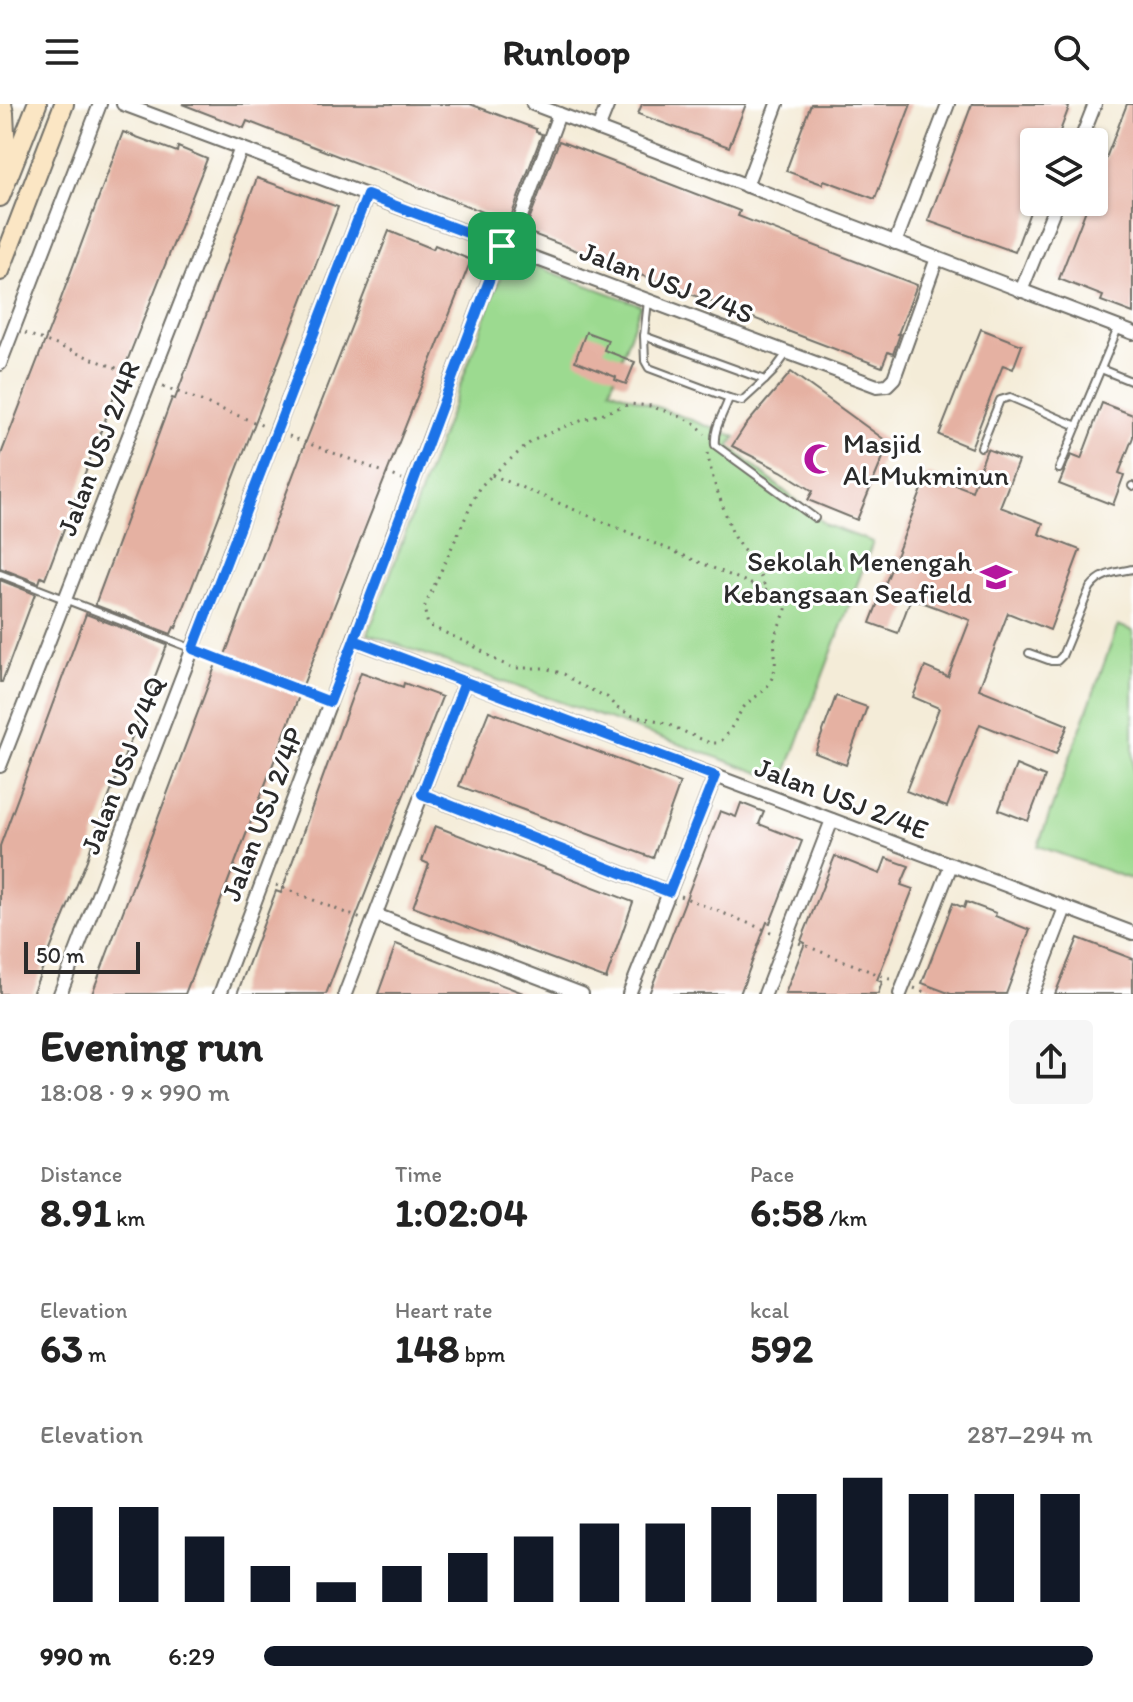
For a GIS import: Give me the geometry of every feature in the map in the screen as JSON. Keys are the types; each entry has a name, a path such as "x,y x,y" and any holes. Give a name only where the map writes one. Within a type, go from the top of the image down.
{"main road":[{"path":"2,104 4,188"},
{"path":"4,188 37,104"},
{"path":"0,271 64,104"}],"street":[{"path":"0,364 100,104"},
{"name":"Jalan USJ 2/4S","path":"123,104 877,386 887,385 894,378 937,258"},
{"path":"533,104 1133,333"},
{"path":"598,129 608,104"},
{"path":"746,186 777,104"},
{"path":"895,243 948,104"},
{"path":"1086,128 1095,104"},
{"name":"Jalan USJ 2/4P","path":"220,994 413,484 559,114"},
{"name":"Jalan USJ 2/4R","path":"0,766 241,148"},
{"name":"Jalan USJ 2/4Q","path":"60,994 367,195"},
{"path":"1021,291 1051,216"},
{"name":"Jalan USJ 2/4E","path":"354,640 1133,933"},
{"path":"345,994 465,682"},
{"path":"629,994 715,776"},
{"path":"422,794 669,892"},
{"path":"765,994 832,820"},
{"path":"900,994 951,865"},
{"path":"1032,994 1065,908"},
{"path":"374,919 582,994"}],"lane":[{"path":"648,301 644,336 645,361 649,368 729,398 742,401 773,372 787,353"},
{"path":"1059,469 1118,328"},
{"path":"644,336 765,380"},
{"path":"1101,369 1133,382"},
{"path":"981,447 1003,398 1010,397 1077,426"},
{"path":"729,398 716,431 715,445 815,518"},
{"path":"1029,653 1057,661 1096,580 1104,575 1133,569"},
{"path":"0,574 330,702"}],"path":[{"path":"14,328 413,484"},
{"path":"492,475 782,597 787,602 775,637 773,675 766,689 748,703 719,743 710,743 660,721 633,716 617,708 607,697 554,671 514,668 499,662 472,645 428,625 424,608 479,488 492,475 532,441 630,404 650,406 696,424 706,440"},
{"path":"706,453 734,537 752,558 767,591"},
{"path":"263,880 374,919"}],"green space":[{"path":"508,256 641,305 610,389 736,437 729,446 826,525 873,542 783,781 368,634"},
{"path":"1118,625 1133,631 1133,880 1038,846"}],"building":[{"path":"182,104 470,104 542,134 509,222 247,121 244,128"},
{"path":"642,104 746,104 729,147 638,114"},
{"path":"811,104 911,104 875,199 824,180 822,184 786,171"},
{"path":"972,104 1062,104 1069,107 1061,128 1020,128 1020,216 1028,216 1015,252 928,221"},
{"path":"1127,104 1133,104 1133,313 1101,301 1103,296 1059,279 1084,216 1108,216 1108,153"},
{"path":"123,132 177,152 178,147 207,159 45,579 41,577 39,583 0,568 0,457"},
{"path":"559,141 740,211 738,216 917,285 893,354 888,352 882,367 525,231"},
{"path":"257,178 338,207 176,628 171,634 95,605"},
{"path":"389,231 471,260 303,685 225,655"},
{"path":"981,329 1022,345 1013,369 1003,365 971,448 939,435"},
{"path":"586,332 608,340 604,350 635,362 626,384 575,361"},
{"name":"Masjid Al-Mukminun","path":"791,372 889,443 857,520 808,500 813,491 732,446"},
{"path":"1102,403 1133,415 1133,437 1119,473 1124,475 1113,505 1059,484 1071,455 1081,459"},
{"path":"987,449 1018,461 1000,507 1043,523 1039,534 1080,550 1050,630 1008,613 979,689 1068,725 1056,754 980,724 947,807 906,791 939,708 913,697 925,667 948,677 970,620 911,598 898,633 870,623 928,474 972,491"},
{"path":"0,580 35,594 2,682 0,682"},
{"path":"86,614 167,645 87,860 32,994 0,994 0,846"},
{"path":"216,664 299,696 185,994 92,994"},
{"path":"361,672 442,697 326,994 237,994 276,891 281,893"},
{"path":"836,696 867,707 846,765 815,753"},
{"path":"489,711 680,783 653,858 459,786"},
{"path":"1016,765 1045,777 1028,821 999,810"},
{"path":"741,803 764,812 759,824 802,841 740,994 649,994 720,811 736,817"},
{"path":"435,826 633,902 606,979 413,907 429,864 422,861"},
{"path":"835,856 880,874 886,858 909,866 901,885 913,889 877,980 882,982 878,994 785,994 805,943 801,941"},
{"path":"966,902 1030,930 1006,994 951,994 922,983 953,903 964,908"},
{"path":"1078,938 1133,959 1133,994 1055,994"},
{"path":"396,944 523,993 523,994 378,994"}],"place":[{"name":"Masjid Al-Mukminun","path":"819,459"},
{"name":"Sekolah Menengah Kebangsaan Seafield","path":"996,577"}],"route":[{"path":"502,246 354,640 715,776 669,892 422,794 465,682 354,640 330,702 193,649 367,195 502,246"}]}
